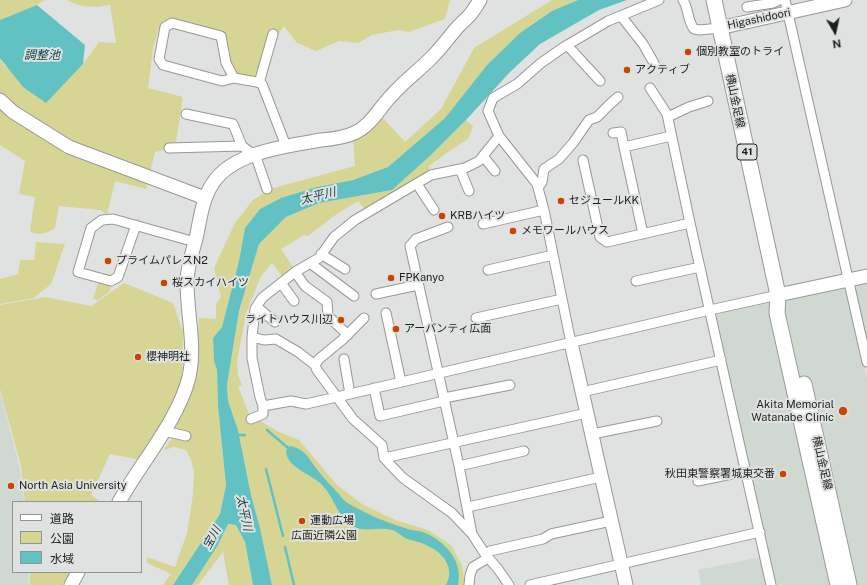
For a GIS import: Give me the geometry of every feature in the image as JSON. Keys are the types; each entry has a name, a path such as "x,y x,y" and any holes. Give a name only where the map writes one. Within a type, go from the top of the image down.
{"main road":[{"name":"横山金足線","path":"715,4 778,295 787,310 838,585"},
{"name":"横山金足線","path":"817,467 849,585"}],"street":[{"path":"120,501 164,431 181,399 189,378 191,343 187,282 188,269 205,198 213,183 222,172 231,165 255,155 286,146 342,137 360,130 369,123 391,95 435,55 458,27 470,16 480,0"},
{"path":"626,585 571,343 544,210 537,184 499,136 488,111 493,98 517,84 541,63 567,45 608,21 659,0"},
{"path":"683,0 690,24 694,29 700,30 719,28"},
{"path":"747,6 773,3 779,0"},
{"path":"785,0 867,362"},
{"name":"Higashidoori","path":"719,28 845,0"},
{"path":"621,16 654,63"},
{"path":"234,78 226,63 221,36 172,23 165,27 159,59 164,65 222,81 234,78 262,84 286,146"},
{"path":"259,83 273,34"},
{"path":"567,45 600,81"},
{"path":"650,88 668,117 690,224 771,585"},
{"path":"538,188 542,182 544,169 559,159 573,143 589,120 598,117 618,97"},
{"path":"0,100 13,112 70,147 205,198"},
{"path":"668,117 689,107 708,101"},
{"path":"186,114 233,124 242,146 255,155 267,189"},
{"path":"613,133 622,132 643,234"},
{"path":"251,419 263,414 263,406 252,358 252,337 256,307 262,298 321,254 334,237 350,223 431,175 465,168 478,161 499,136"},
{"path":"624,146 671,136"},
{"path":"169,148 242,146"},
{"path":"483,156 495,172"},
{"path":"583,160 600,237 606,242 690,224"},
{"path":"460,169 469,191"},
{"path":"417,184 434,210"},
{"path":"483,224 544,210"},
{"path":"136,225 118,277 111,281 78,272 91,228 102,220 113,218 195,242"},
{"path":"448,227 416,239 410,246 468,507 472,534"},
{"path":"321,254 345,269"},
{"path":"488,270 553,255"},
{"path":"310,263 354,296"},
{"path":"636,281 700,267"},
{"path":"295,272 305,286 328,302 328,316 348,335"},
{"path":"263,406 291,401 306,404 710,310 867,276"},
{"path":"281,283 294,301"},
{"path":"376,294 418,285"},
{"path":"476,318 562,299"},
{"path":"256,307 274,322"},
{"path":"386,313 401,382"},
{"path":"315,365 319,359 348,335 364,318"},
{"path":"252,337 264,340 276,339 298,352 315,365 336,397 353,418 382,445 384,458 403,478 452,513 472,534 486,556 498,569 509,585"},
{"path":"344,359 350,394"},
{"path":"582,392 720,360"},
{"path":"374,388 380,416 510,385"},
{"path":"384,458 587,413"},
{"path":"592,434 657,421"},
{"path":"164,431 186,436"},
{"path":"459,466 524,451"},
{"path":"698,481 746,471"},
{"path":"468,507 601,477"},
{"path":"469,585 473,567 486,556 490,550 543,539 551,534 611,521"},
{"path":"530,585 760,532"},
{"path":"71,585 77,573"}],"shaded area":[{"path":"846,284 867,380 867,585 701,585 698,570 761,557 707,316"},
{"path":"867,284 867,354 852,287"},
{"name":"North Asia University","path":"0,391 20,469 24,501 12,501 12,573 28,573 29,585 0,585"}],"green space":[{"path":"0,0 45,0 37,5 0,20"},
{"path":"67,0 450,0 445,19 409,32 398,30 372,35 358,43 339,41 316,51 297,43 284,26 271,45 262,78 249,76 241,77 230,68 221,32 176,20 159,28 153,48 148,88 183,97 175,148 155,152 146,189 115,181 107,215 100,210 59,206 55,228 46,233 36,234 30,231 35,197 19,194 25,161 0,145 0,58 5,66 83,64 99,42 116,43 110,5 88,7 77,5"},
{"path":"552,0 578,0 552,11 517,36 487,65 445,118 388,167 353,180 317,187 281,198 260,209 245,228 239,261 222,327 213,338 226,485 220,514 173,585 163,585 171,574 147,563 147,557 175,567 187,533 193,494 194,471 186,450 174,447 164,450 170,441 190,395 197,353 199,318 216,319 216,304 221,297 214,268 235,223 253,200 270,189 355,166 353,138 382,117 405,142 441,109 474,48"},
{"name":"広面近隣公園","path":"466,120 473,126 468,139 429,166 428,174 366,211 358,201 334,216 308,236 304,235 281,249 295,270 284,278 272,263 261,276 246,313 237,362 238,375 242,385 238,386 249,414 277,431 299,440 336,484 362,504 395,520 428,530 451,545 462,565 465,585 272,585 260,528 251,495 238,430 228,401 227,385 239,311 259,244 286,217 319,203 392,190 431,155"},
{"path":"36,242 65,244 51,284 34,298 0,304 0,279 18,274 20,260 34,260"},
{"path":"98,283 111,286 110,291 98,300 93,299"},
{"path":"124,283 173,303 183,332 182,386 141,460 110,454 91,495 100,501 25,501 21,466 0,389 0,305 45,297 91,306"},
{"path":"228,524 236,525 245,542 253,585 229,585 223,552 198,585 192,585 218,545"},
{"path":"30,573 69,573 63,585 30,585"}],"water":[{"path":"578,0 627,0 599,10 540,44 509,73 467,119 431,155 392,190 319,203 286,217 259,244 239,311 227,385 228,401 238,430 251,495 260,528 272,585 253,585 245,542 236,525 228,524 218,545 192,585 173,585 220,514 226,485 213,338 222,327 239,261 245,228 260,209 281,198 317,187 353,180 388,167 445,118 487,65 520,33 552,11"},
{"name":"調整池","path":"37,5 85,45 83,64 46,103 23,87 0,58 0,20"},
{"path":"289,446 302,451 346,502 382,520 407,529 428,534 436,538 449,551 458,567 458,585 446,585 449,573 448,567 443,557 434,549 423,543 405,538 394,531 387,529 362,529 357,528 347,522 325,488 290,461 286,450"}],"waterway":[{"path":"267,430 287,447"},
{"path":"237,435 245,435"},
{"path":"266,469 283,536"},
{"path":"285,547 294,585"}],"place":[{"name":"個別教室のトライ","path":"688,52"},
{"name":"アクティブ","path":"627,70"},
{"name":"セジュールKK","path":"561,201"},
{"name":"KRBハイツ","path":"442,216"},
{"name":"メモワールハウス","path":"513,231"},
{"name":"プライムパレスN2","path":"108,261"},
{"name":"FPKanyo","path":"391,278"},
{"name":"桜スカイハイツ","path":"164,283"},
{"name":"ライトハウス川辺","path":"341,320"},
{"name":"アーバンティ広面","path":"396,329"},
{"name":"櫻神明社","path":"138,357"},
{"name":"Akita Memorial Watanabe Clinic","path":"843,411"},
{"name":"秋田東警察署城東交番","path":"783,474"},
{"name":"North Asia University","path":"11,486"},
{"name":"運動広場","path":"302,521"}],"water label":[{"name":"太平川","path":"318,196"},
{"name":"太平川","path":"244,513"},
{"name":"宝川","path":"212,538"}]}
